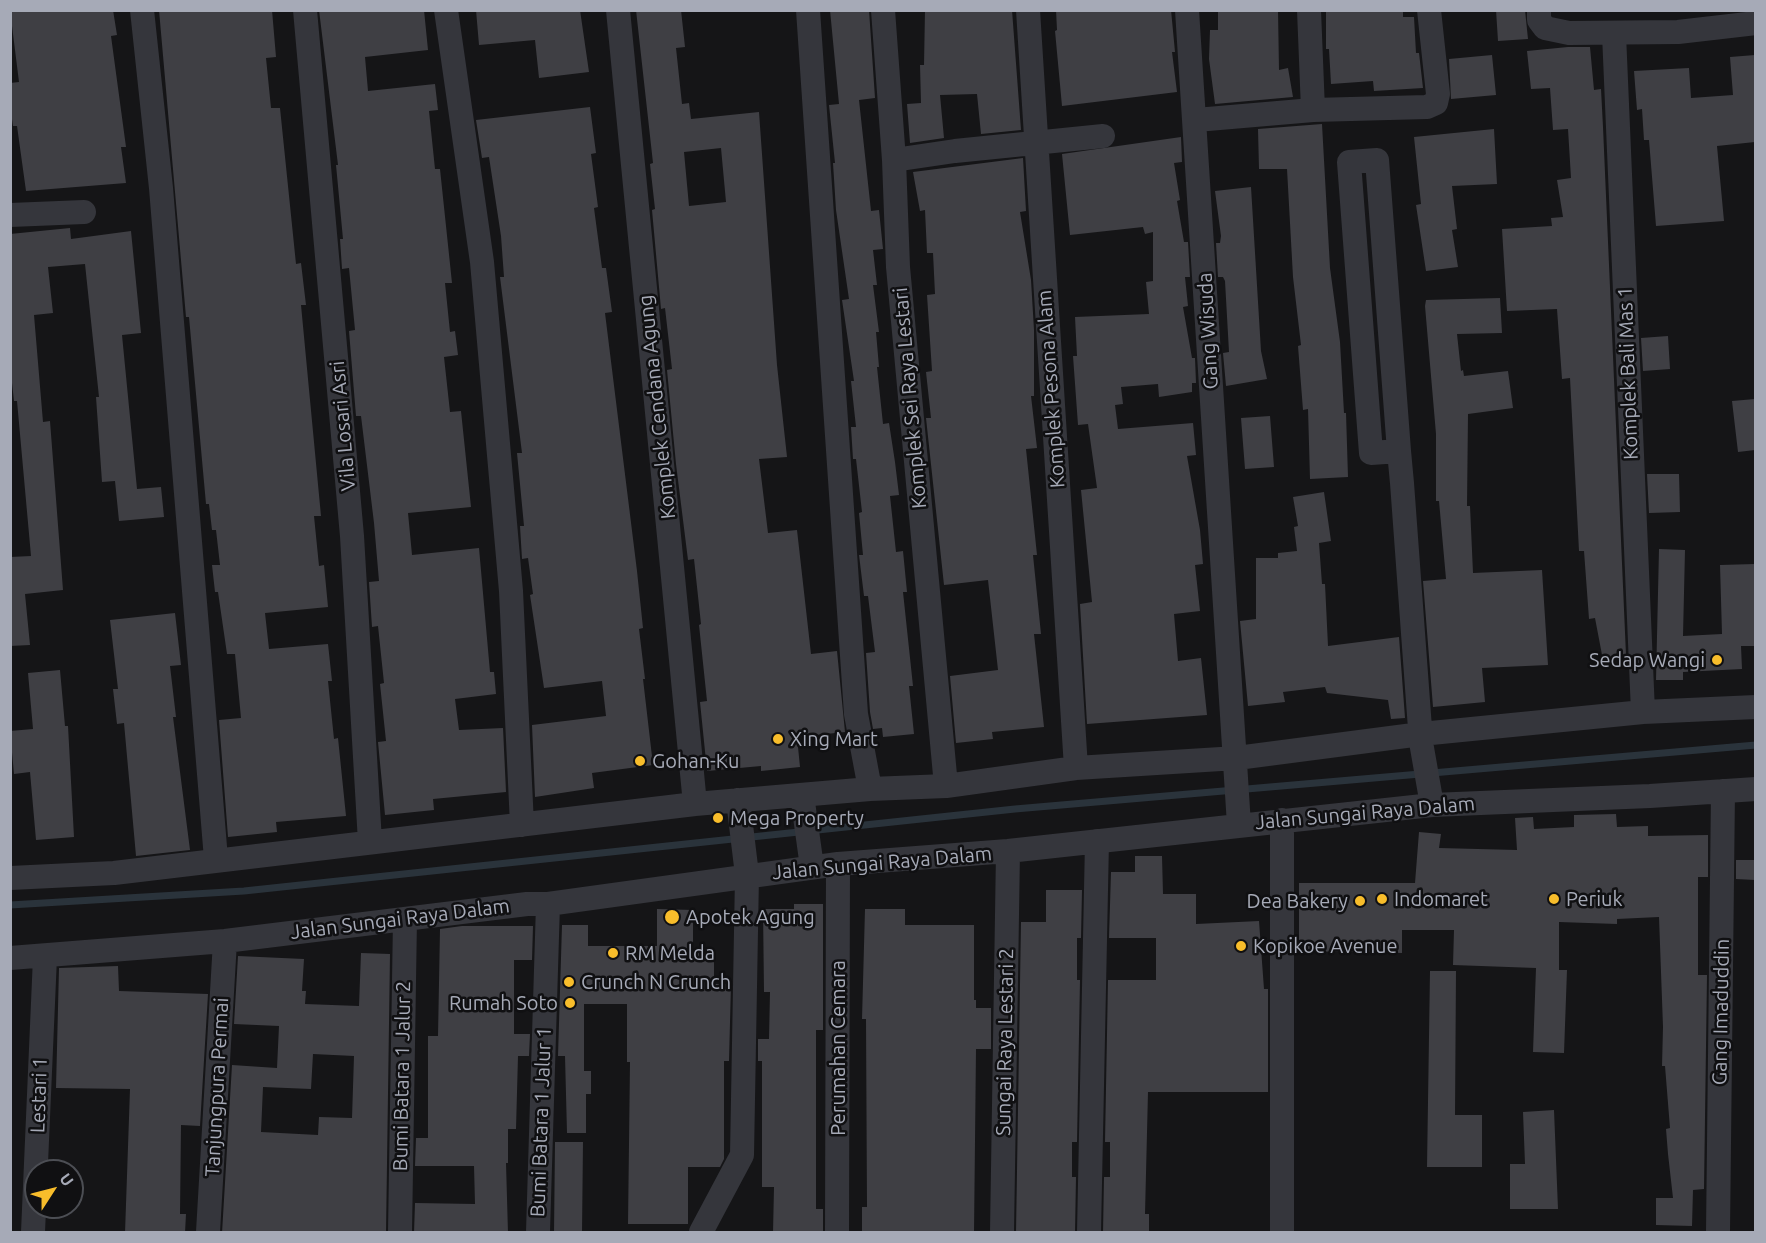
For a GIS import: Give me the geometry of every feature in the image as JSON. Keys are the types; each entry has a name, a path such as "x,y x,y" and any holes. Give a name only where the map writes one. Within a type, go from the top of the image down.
{"street":[{"path":"142,10 161,188 216,859"},
{"name":"Vila Losari Asri","path":"304,10 352,536 370,842"},
{"path":"446,10 482,262 511,591 522,825"},
{"name":"Komplek Cendana Agung","path":"618,10 695,804"},
{"path":"807,10 856,714 870,789"},
{"name":"Komplek Sei Raya Lestari","path":"883,10 894,160 898,267 946,786"},
{"name":"Komplek Pesona Alam","path":"1028,10 1076,768"},
{"name":"Gang Wisuda","path":"1187,10 1196,120 1218,525 1237,758 1239,822"},
{"path":"1309,10 1313,110"},
{"path":"1196,120 1313,110 1427,107 1436,103 1438,94 1429,10"},
{"path":"1539,12 1539,20 1545,28 1569,33 1614,34 1678,21 1755,23"},
{"name":"Komplek Bali Mas 1","path":"1614,34 1643,712"},
{"path":"894,160 1103,136"},
{"path":"1399,451 1371,453 1349,162 1377,160 1421,738 1431,796"},
{"path":"10,214 84,212"},
{"path":"10,878 114,873 216,859 695,804 738,800 803,805 870,789 946,786 1076,768 1237,758 1643,712 1755,707"},
{"name":"Jalan Sungai Raya Dalam","path":"10,958 225,941 548,904 811,861 838,864 1008,851 1239,822 1282,820 1431,796 1755,789"},
{"name":"Gang Imaduddin","path":"1718,1233 1723,791"},
{"path":"701,1233 742,1155 747,870 738,800"},
{"path":"803,805 811,861"},
{"path":"1282,820 1282,1233"},
{"path":"1089,1233 1097,841"},
{"name":"Sungai Raya Lestari 2","path":"1002,1233 1008,851"},
{"name":"Perumahan Cemara","path":"837,1233 838,864"},
{"name":"Bumi Batara 1 Jalur 1","path":"538,1233 548,904"},
{"name":"Bumi Batara 1 Jalur 2","path":"400,1233 405,919"},
{"name":"Tanjungpura Permai","path":"208,1233 225,941"},
{"name":"Lestari 1","path":"33,1233 45,957"}],"building":[{"path":"10,10 113,10 117,35 111,36 126,147 121,147 126,183 26,191 17,126 13,126 10,106 10,83 19,82"},
{"path":"159,10 272,10 276,57 266,58 271,108 280,108 296,264 301,263 306,305 301,305 321,516 314,516 319,566 324,565 328,607 265,613 269,649 328,644 332,681 328,681 334,739 338,738 346,816 276,822 277,832 228,837 219,720 241,718 235,654 227,654 218,592 215,592 212,565 220,565 216,530 212,530 209,504 206,504 189,317 186,317"},
{"path":"319,10 424,10 428,50 365,57 368,91 435,84 438,110 429,111 435,169 440,169 452,283 445,283 450,332 455,331 458,355 444,357 450,412 461,411 471,507 408,513 412,555 479,548 490,672 494,672 496,694 455,699 459,730 503,728 506,792 433,799 434,810 385,815 378,742 386,741 380,684 384,683 378,626 372,627 369,582 379,581 361,416 356,416 349,331 355,330 349,268 342,269 340,239 343,239 336,165 338,165"},
{"path":"476,10 580,10 589,72 539,78 535,40 479,45"},
{"path":"636,10 681,10 685,47 676,48 682,104 689,103 691,119 759,112 777,365 787,457 759,459 768,533 797,530 811,654 837,651 845,732 797,737 800,767 761,771 761,766 707,771 700,702 707,701 699,625 701,624 694,559 688,560 676,464 667,370 672,369 665,308 661,309 652,210 655,209 650,164 653,163","holes":["721,148 726,202 689,206 684,152"]},
{"path":"830,10 869,10 875,98 859,100 871,211 879,210 883,249 873,250 877,285 873,285 879,332 876,332 879,367 877,367 883,424 889,423 899,495 890,496 896,552 903,551 907,592 903,592 913,686 909,686 914,734 883,737 882,728 873,729 870,712 866,653 875,652 868,596 864,596 859,555 863,555 859,513 862,512 856,459 853,459 851,427 856,427 851,381 854,381 842,300 849,299 836,210 833,163 835,163 829,105 839,104"},
{"path":"925,10 1012,10 1021,130 981,134 977,94 940,95 944,138 910,143 907,104 921,103 920,65 924,65"},
{"path":"1056,10 1171,10 1175,52 1172,52 1177,92 1062,106 1055,31 1057,30"},
{"path":"1218,10 1278,10 1279,70 1288,68 1293,97 1215,104 1209,59 1210,30 1218,30"},
{"path":"1326,10 1403,10 1403,17 1414,17 1416,53 1419,53 1423,88 1374,91 1373,81 1331,84 1329,49 1326,49"},
{"path":"1496,10 1525,10 1528,39 1498,41"},
{"path":"1590,47 1594,90 1601,89 1626,655 1603,660 1595,618 1589,619 1584,551 1579,551 1570,378 1562,379 1557,309 1507,311 1502,229 1552,226 1551,218 1563,217 1557,180 1571,178 1568,129 1553,130 1550,88 1531,89 1527,51"},
{"path":"1492,55 1496,95 1451,99 1449,59"},
{"path":"1755,55 1755,142 1717,146 1724,221 1656,226 1649,140 1644,140 1642,109 1637,110 1634,71 1689,68 1691,98 1733,95 1730,57"},
{"path":"590,107 596,153 591,154 598,207 594,208 602,268 606,268 612,312 605,313 637,571 643,628 639,629 645,679 643,679 653,765 592,773 594,788 535,797 532,725 606,716 602,681 544,688 530,595 533,594 528,558 522,559 520,526 524,526 517,453 522,453 500,277 504,277 501,236 489,157 482,158 476,120"},
{"path":"1322,124 1330,268 1340,342 1344,413 1346,413 1348,477 1310,479 1308,409 1303,410 1298,346 1301,345 1293,277 1287,169 1259,169 1258,129"},
{"path":"1494,129 1497,184 1452,186 1457,229 1452,230 1458,267 1426,271 1416,205 1421,204 1414,137"},
{"path":"1181,137 1182,162 1174,163 1184,242 1188,242 1190,277 1185,277 1188,306 1183,307 1192,358 1195,358 1196,383 1192,383 1192,392 1159,397 1158,384 1121,387 1123,404 1115,405 1118,429 1193,423 1196,455 1187,456 1200,530 1203,564 1195,565 1200,611 1174,614 1178,661 1201,658 1207,715 1087,724 1080,604 1092,602 1081,490 1097,488 1088,424 1078,425 1073,356 1077,356 1075,317 1149,314 1146,282 1153,281 1153,232 1145,234 1143,227 1070,235 1062,154"},
{"path":"1023,158 1026,211 1020,212 1031,280 1034,396 1031,396 1037,448 1026,449 1037,555 1033,555 1041,634 1034,634 1044,727 992,732 993,739 956,743 950,676 998,670 988,580 944,585 926,418 931,418 926,372 932,371 927,295 935,294 933,253 927,253 925,210 920,211 913,172"},
{"path":"1251,187 1261,351 1267,379 1226,386 1223,353 1229,352 1225,281 1223,277 1218,277 1216,243 1220,243 1221,236 1215,191"},
{"path":"70,228 71,239 131,231 141,333 122,335 137,489 161,487 164,517 119,521 115,481 102,482 96,397 99,397 85,264 48,267 53,313 34,315 43,422 50,421 63,590 25,594 30,645 10,646 10,557 31,556 17,401 14,401 10,365 10,234"},
{"path":"1500,298 1502,333 1457,334 1461,371 1463,370 1464,376 1508,371 1513,408 1468,414 1467,506 1470,506 1473,573 1542,570 1548,665 1482,668 1485,702 1433,707 1423,581 1446,579 1439,501 1436,501 1436,434 1425,306 1426,300"},
{"path":"1668,336 1670,369 1643,371 1641,338"},
{"path":"1755,399 1755,450 1738,452 1732,401"},
{"path":"1270,416 1274,467 1245,469 1241,418"},
{"path":"1647,474 1679,474 1680,512 1649,513"},
{"path":"1324,492 1331,541 1319,543 1322,584 1325,584 1328,646 1399,637 1405,718 1391,719 1388,700 1327,693 1325,687 1283,692 1285,702 1248,706 1240,621 1256,619 1256,558 1278,558 1278,553 1297,551 1294,527 1298,526 1293,497"},
{"path":"1659,549 1685,550 1683,636 1722,634 1720,565 1755,564 1755,646 1741,646 1742,669 1683,672 1683,680 1656,680"},
{"path":"175,613 181,665 170,666 176,717 173,717 190,850 136,856 124,723 117,724 113,689 118,689 110,620"},
{"path":"60,670 65,726 68,726 74,837 36,840 30,772 14,774 10,731 33,729 28,673"},
{"path":"1616,814 1617,827 1648,826 1648,836 1708,835 1708,877 1698,877 1698,975 1707,975 1704,1189 1693,1190 1692,1226 1656,1225 1656,1198 1673,1198 1666,1129 1670,1128 1665,1066 1662,1066 1659,917 1617,919 1617,924 1559,922 1559,970 1567,970 1564,1053 1533,1052 1536,968 1453,965 1454,930 1402,930 1402,953 1299,951 1299,883 1415,883 1419,832 1441,834 1439,848 1517,850 1515,818 1533,817 1534,829 1574,827 1574,815"},
{"path":"1135,856 1162,856 1163,894 1196,894 1196,924 1259,921 1264,989 1268,989 1268,1092 1148,1092 1145,1214 1149,1214 1149,1233 1103,1233 1104,1177 1110,1177 1110,1142 1105,1142 1108,980 1156,980 1156,938 1109,938 1111,872 1135,872"},
{"path":"1736,860 1755,860 1755,880 1736,879"},
{"path":"1046,890 1082,890 1081,938 1077,938 1077,980 1080,980 1077,1142 1072,1142 1072,1177 1076,1177 1075,1233 1016,1233 1021,922 1046,922"},
{"path":"794,904 823,904 823,1030 816,1030 816,1209 823,1209 823,1233 773,1233 774,1187 762,1187 762,1061 758,1061 758,1039 769,1039 770,992 764,992 763,909 794,909"},
{"path":"657,909 693,910 693,950 714,950 714,984 731,984 729,1061 724,1061 724,1159 720,1167 688,1167 688,1224 628,1224 630,1062 627,1062 627,1004 584,1004 584,1071 591,1071 591,1094 586,1094 586,1133 567,1133 565,1056 558,1056 562,925 588,925 588,946 657,946"},
{"path":"865,909 905,909 905,925 974,925 974,1000 976,1000 976,1008 991,1008 991,1049 976,1049 974,1233 862,1233 862,1207 867,1207 866,1019 862,1019"},
{"path":"462,926 533,926 532,960 514,960 514,1034 530,1034 529,1056 518,1056 516,1129 508,1129 508,1163 506,1163 508,1233 414,1233 415,1203 475,1204 474,1166 415,1166 416,1138 428,1138 428,1036 438,1036 440,929"},
{"path":"361,953 390,954 386,1233 222,1233 232,1065 277,1068 279,1026 234,1024 238,956 304,959 302,991 306,991 305,1004 359,1006","holes":["313,1054 354,1056 352,1118 319,1117 318,1135 261,1132 263,1087 311,1089"]},
{"path":"118,966 119,991 208,994 200,1126 181,1125 180,1214 186,1214 185,1233 125,1233 130,1089 56,1088 59,968"},
{"path":"1430,971 1456,971 1455,1115 1482,1115 1482,1167 1427,1167"},
{"path":"1554,1110 1558,1209 1510,1209 1510,1164 1525,1164 1523,1112"},
{"path":"555,1142 583,1142 582,1233 554,1233"}],"waterway":[{"path":"10,905 244,891 1015,809 1756,745"}],"place":[{"name":"Sedap Wangi","path":"1717,660"},
{"name":"Xing Mart","path":"778,739"},
{"name":"Gohan-Ku","path":"640,761"},
{"name":"Mega Property","path":"718,818"},
{"name":"Indomaret","path":"1382,899"},
{"name":"Periuk","path":"1554,899"},
{"name":"Dea Bakery","path":"1360,901"},
{"name":"Apotek Agung","path":"672,917"},
{"name":"Kopikoe Avenue","path":"1241,946"},
{"name":"RM Melda","path":"613,953"},
{"name":"Crunch N Crunch","path":"569,982"},
{"name":"Rumah Soto","path":"570,1003"}]}
